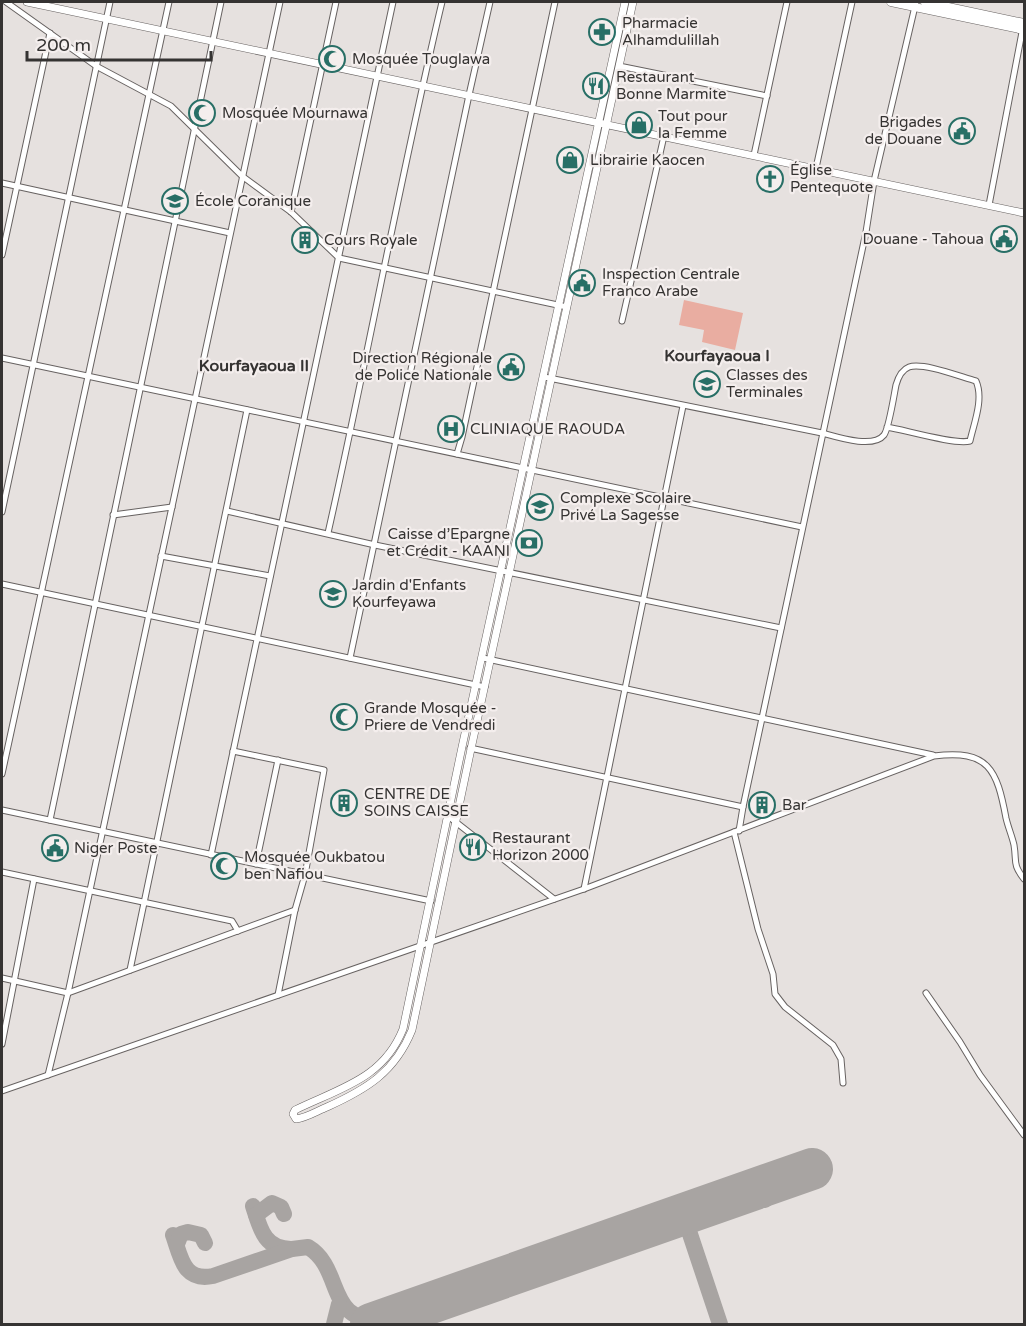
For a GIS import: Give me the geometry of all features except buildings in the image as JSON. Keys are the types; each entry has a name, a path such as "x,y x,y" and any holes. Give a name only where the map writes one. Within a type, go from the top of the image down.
{"main road":[{"path":"891,2 915,4 1024,26"},
{"path":"925,2 1024,26"}],"street":[{"path":"6,2 96,66 171,106 243,176 291,212 339,258 567,307"},
{"path":"27,2 55,4 106,18 212,41 1024,213"},
{"path":"2,512 110,2"},
{"path":"2,774 169,2"},
{"path":"50,820 221,2"},
{"path":"48,1075 103,832 280,2"},
{"path":"291,212 336,2"},
{"path":"211,855 393,2"},
{"path":"328,533 422,85 442,2"},
{"path":"350,658 490,2"},
{"path":"457,454 555,2"},
{"path":"548,378 559,305 625,2"},
{"path":"506,571 462,747 403,1029 391,1053 382,1063 349,1086 296,1110 293,1113 294,1117 299,1119 352,1096 373,1083 400,1055 412,1030 491,660 516,524 548,378 567,307 633,2"},
{"path":"754,155 787,2"},
{"path":"816,168 852,2"},
{"path":"843,1083 841,1059 833,1045 785,1007 775,994 773,974 758,929 736,831 866,232 874,181 915,4"},
{"path":"989,205 1024,26"},
{"path":"2,255 50,33"},
{"path":"620,66 767,96"},
{"path":"622,321 664,136"},
{"path":"2,183 230,233"},
{"path":"2,358 802,527"},
{"path":"548,378 822,433 846,440 867,442 879,439 885,434 898,376 908,367 920,366 976,381 979,387 979,401 970,441 963,443 887,427"},
{"path":"584,889 666,498 683,406"},
{"path":"130,970 247,410"},
{"path":"113,515 172,507"},
{"path":"227,511 375,545 781,628"},
{"path":"161,556 270,576"},
{"path":"2,584 485,687"},
{"path":"483,658 934,756"},
{"path":"462,747 743,807"},
{"path":"233,751 324,770 305,875 295,910 278,995"},
{"path":"2,1091 584,889 934,756 952,753 966,755 980,760 992,771 998,782 1014,846 1015,865 1024,879"},
{"path":"256,864 278,760"},
{"path":"2,810 439,903"},
{"path":"448,816 554,899"},
{"path":"2,872 232,921 238,931"},
{"path":"2,1044 34,879"},
{"path":"2,978 68,993 295,910"},
{"path":"926,993 980,1075 1024,1135"}],"shaded area":[{"path":"684,300 743,313 735,350 702,342 704,330 679,325"}],"taxiway":[{"path":"751,1191 772,1171"},
{"path":"723,1202 735,1199 765,1200"},
{"path":"256,1215 272,1203 281,1207 284,1214"},
{"path":"253,1206 264,1236 275,1245 291,1249"},
{"path":"684,1216 720,1324"},
{"path":"177,1244 181,1234 188,1232 201,1235 205,1243"},
{"path":"173,1235 185,1266 195,1275 203,1277 213,1276 292,1249 308,1247 319,1257 344,1305 353,1314 366,1319 386,1319"},
{"path":"334,1324 339,1304"}],"runway":[{"path":"371,1324 812,1169"}],"place":[{"name":"Pharmacie Alhamdulillah","path":"602,32"},
{"name":"Mosquée Touglawa","path":"332,59"},
{"name":"Restaurant Bonne Marmite","path":"596,86"},
{"name":"Mosquée Mournawa","path":"202,113"},
{"name":"Tout pour la Femme","path":"639,125"},
{"name":"Brigades de Douane","path":"962,131"},
{"name":"Librairie Kaocen","path":"570,160"},
{"name":"Église Pentequote","path":"770,179"},
{"name":"École Coranique","path":"175,201"},
{"name":"Douane - Tahoua","path":"1004,239"},
{"name":"Cours Royale","path":"305,240"},
{"name":"Inspection Centrale Franco Arabe","path":"582,283"},
{"name":"Direction Régionale de Police Nationale","path":"511,367"},
{"name":"Classes des Terminales","path":"707,384"},
{"name":"CLINIAQUE RAOUDA","path":"451,429"},
{"name":"Complexe Scolaire Privé La Sagesse","path":"540,507"},
{"name":"Caisse d’Epargne et Crédit - KAANI","path":"529,543"},
{"name":"Jardin d'Enfants Kourfeyawa","path":"333,594"},
{"name":"Grande Mosquée - Priere de Vendredi","path":"344,717"},
{"name":"CENTRE DE SOINS CAISSE","path":"344,803"},
{"name":"Bar","path":"762,805"},
{"name":"Restaurant Horizon 2000","path":"473,847"},
{"name":"Niger Poste","path":"55,848"},
{"name":"Mosquée Oukbatou ben Nafiou","path":"224,866"}],"district":[{"name":"Kourfayaoua I","path":"717,355"},
{"name":"Kourfayaoua II","path":"254,365"}]}
